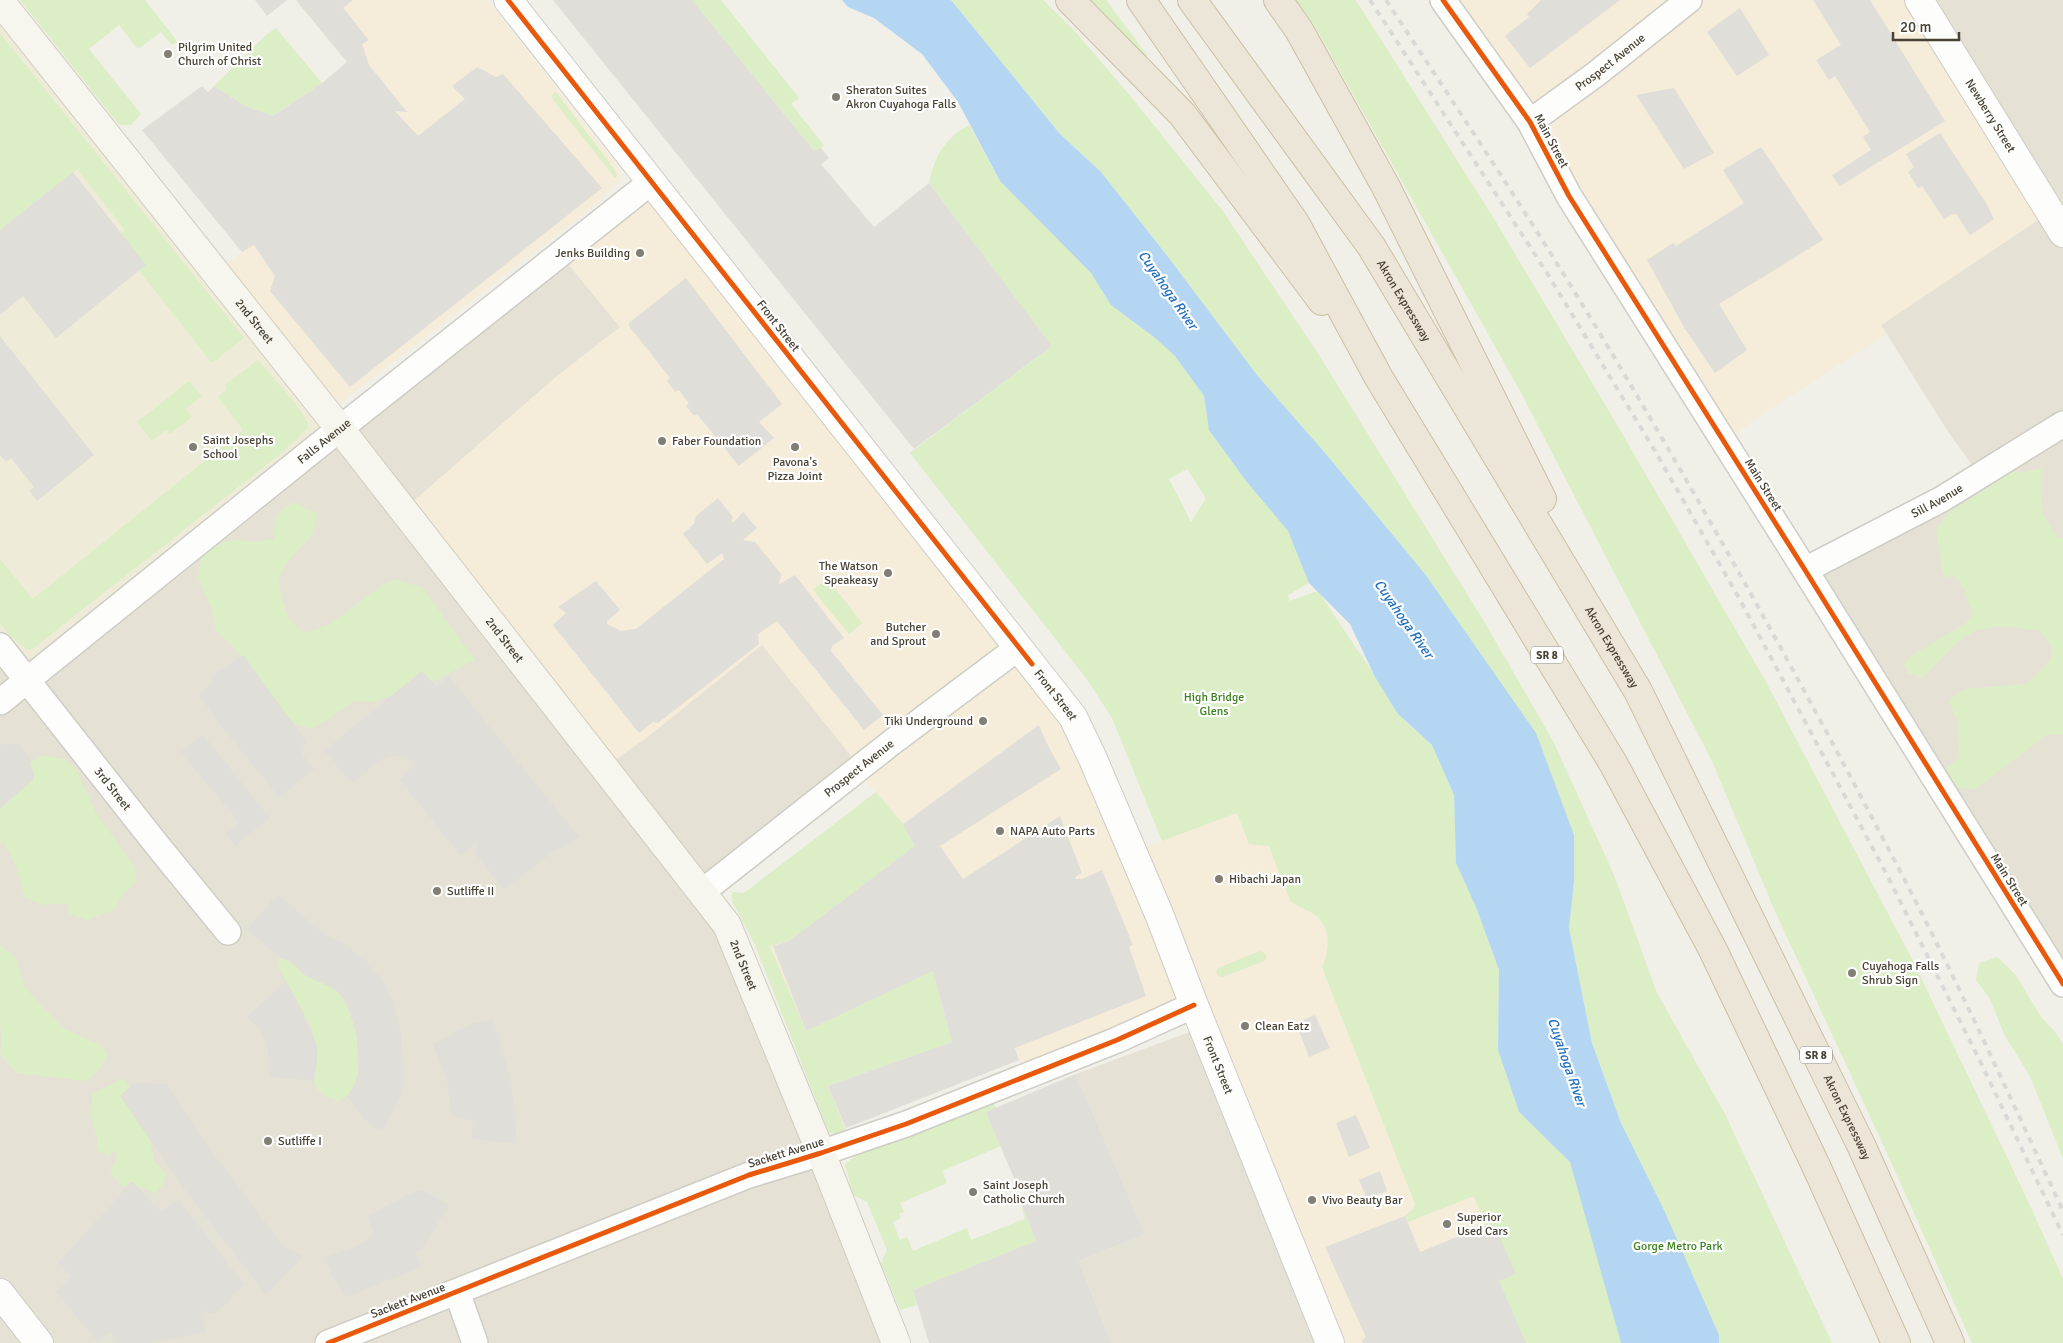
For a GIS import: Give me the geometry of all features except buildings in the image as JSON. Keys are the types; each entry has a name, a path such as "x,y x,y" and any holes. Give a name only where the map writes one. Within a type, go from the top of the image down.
{"highway":[{"path":"1070,0 1182,114 1379,378"},
{"name":"SR 8","path":"1142,0 1296,223 1379,378 1617,772 1713,950 1817,1168 1896,1343"},
{"name":"Akron Expressway","path":"1192,0 1372,246 1638,691 1861,1145 1950,1343"},
{"path":"1278,0 1299,30 1386,187 1638,691"}],"main road":[{"name":"2nd Street","path":"0,1 340,429 397,504 655,830 727,925 821,1153 896,1343"}],"street":[{"name":"Front Street","path":"508,0 1019,647 1076,723 1159,914 1330,1343"},
{"name":"Main Street","path":"1443,0 1530,122 1569,196 2063,984"},
{"name":"Prospect Avenue","path":"1530,122 1596,74 1689,0"},
{"name":"Newberry Street","path":"1918,0 2063,233"},
{"name":"Falls Avenue","path":"0,702 651,182"},
{"name":"Sill Avenue","path":"1805,570 1942,499 2063,424"},
{"name":"3rd Street","path":"0,646 228,932"},
{"name":"Prospect Avenue","path":"702,892 883,749 1019,647"},
{"name":"Sackett Avenue","path":"328,1343 749,1175 906,1124 1117,1040 1194,1005"},
{"path":"457,1292 475,1343"},
{"path":"0,1293 39,1343"}],"shaded area":[{"path":"255,0 287,0 267,16"},
{"path":"295,0 487,0 618,167 621,180 599,202 341,403 323,387 225,266 405,122 347,62"},
{"path":"296,0 353,0 343,8 369,40 362,44 369,65 407,112 395,111 418,136 465,99 452,86 477,67 496,77 503,74 602,188 350,387 270,291 275,276 254,245 242,252 142,130 202,86 208,92 214,86 245,106 273,116 322,83 347,62"},
{"path":"553,0 692,0 814,151 821,148 829,158 821,164 874,227 929,183 1052,346 914,449"},
{"path":"1447,0 1674,0 1530,117"},
{"path":"1541,0 1620,0 1530,68 1505,36 1529,17 1527,14"},
{"path":"1689,0 1919,0 2050,212 1881,325 1887,334 1761,415 1724,442 1530,122"},
{"path":"1813,0 1870,0 1945,121 1840,186 1832,175 1871,150 1863,137 1870,132 1835,76 1829,80 1816,60 1841,45"},
{"path":"1919,0 2063,0 2063,984 1805,570 1979,475 1947,430 1881,325 2050,212"},
{"path":"0,1 340,429 27,679 0,646"},
{"path":"1740,8 1769,55 1737,76 1707,32"},
{"path":"1674,88 1714,153 1684,169 1636,95"},
{"path":"1940,133 1986,203 1994,219 1970,235 1957,215 1953,214 1944,219 1922,186 1918,188 1908,172 1914,167 1906,154"},
{"path":"1761,147 1823,240 1719,304 1747,350 1715,373 1685,329 1647,260 1673,243 1676,246 1744,203 1723,170"},
{"path":"73,172 146,265 56,338 23,296 0,315 0,230"},
{"path":"651,182 1019,647 860,767 762,645 645,739 605,767 402,511 556,377 620,327 560,254"},
{"path":"560,254 620,327 556,377 403,511 645,739 762,644 860,767 702,892 896,1343 0,1343 0,646 27,679"},
{"path":"686,278 782,404 759,422 774,438 739,466 697,414 694,416 686,406 689,403 679,390 675,392 667,381 670,378 629,326 629,323"},
{"path":"0,336 94,455 37,501 29,491 34,487 11,458 6,462 0,455"},
{"path":"718,498 733,517 731,522 734,522 743,512 757,528 743,540 755,542 781,574 779,584 795,575 844,638 832,646 831,651 883,715 864,730 777,621 758,634 759,644 658,723 653,722 639,733 553,625 566,613 558,607 596,581 620,610 607,621 607,624 621,631 636,629 724,559 723,554 721,554 707,564 683,534 694,524 696,516"},
{"path":"1018,653 1065,717 1188,1004 1024,1070 974,939 806,1031 770,946 789,941 876,792 859,773"},
{"path":"243,655 306,741 302,753 309,764 315,769 279,797 224,730 198,694 212,683 211,676"},
{"path":"422,671 436,686 449,676 579,837 563,849 557,849 504,890 475,853 477,844 460,855 399,779 414,765 415,761 393,755 384,758 352,783 323,751"},
{"path":"1039,725 1061,769 940,846 963,879 1060,816 1082,873 1075,877 1076,879 1082,879 1102,870 1133,945 1129,947 1146,996 1015,1048 1019,1060 846,1128 828,1086 952,1042 933,971 806,1031 773,946 789,941 915,846 903,824"},
{"path":"203,734 270,818 235,846 225,834 239,822 180,752"},
{"path":"19,743 31,760 30,763 34,773 33,780 0,808 0,746 3,744"},
{"path":"1237,813 1249,843 1269,845 1290,901 1314,915 1323,923 1329,950 1322,967 1415,1204 1413,1209 1405,1216 1408,1222 1474,1195 1486,1225 1495,1226 1526,1343 1334,1343 1136,851"},
{"path":"277,894 326,935 342,942 366,960 382,979 392,998 401,1031 403,1083 399,1100 384,1128 375,1130 347,1096 354,1086 358,1075 357,1037 347,1002 336,990 305,975 290,961 283,959 246,930"},
{"path":"286,981 317,1046 314,1081 270,1077 266,1042 259,1028 247,1017"},
{"path":"1315,1015 1330,1048 1309,1057 1296,1023"},
{"path":"493,1019 511,1080 516,1127 515,1143 471,1138 473,1121 451,1116 447,1080 433,1044 452,1035 452,1032 475,1023"},
{"path":"1198,1029 1326,1343 1111,1343 1079,1261 1145,1234 1076,1074"},
{"path":"1076,1074 1145,1234 1079,1261 1111,1343 929,1343 913,1290 1036,1241 1022,1205 1033,1200 1025,1180 1016,1183 986,1112"},
{"path":"134,1083 167,1084 208,1146 284,1247 303,1256 266,1295 184,1189 120,1096"},
{"path":"1356,1115 1370,1148 1349,1157 1336,1123"},
{"path":"1380,1171 1387,1191 1367,1199 1359,1180"},
{"path":"132,1181 160,1211 179,1200 245,1285 214,1314 201,1312 206,1332 150,1343 114,1343 111,1332 97,1341 55,1291 71,1277 58,1263"},
{"path":"423,1190 450,1205 420,1251 415,1251 421,1267 346,1297 334,1279 324,1257 353,1248 371,1237 373,1231 367,1216 415,1191"},
{"path":"1405,1216 1420,1252 1486,1225 1495,1226 1516,1274 1499,1281 1526,1343 1363,1343 1362,1340 1366,1337 1325,1247"}],"green space":[{"path":"20,0 145,0 177,41 172,45 161,32 138,49 119,25 89,49 141,114 131,125 119,125"},
{"path":"692,0 721,0 799,98 791,104 824,145 815,152"},
{"path":"951,0 1043,0 1073,29 1132,98 1222,210 1317,352 1485,623 1554,743 1614,875 1657,993 1725,1114 1832,1343 1524,1343 1499,1281 1495,1226 1486,1225 1474,1196 1408,1222 1405,1216 1413,1209 1415,1204 1322,967 1327,953 1328,939 1327,932 1320,919 1290,901 1269,846 1249,844 1237,813 1162,841 1112,718 1086,678 910,453 1052,346 929,183 934,165 942,149 953,136 969,125 1000,181 1091,273 1111,305 1154,337 1175,356 1204,396 1209,430 1246,481 1288,531 1309,583 1288,595 1289,601 1318,591 1405,721 1432,745 1454,795 1456,863 1476,906 1499,970 1498,1050 1519,1112 1570,1162 1637,1157 1621,1123 1592,1043 1569,928 1574,882 1574,835 1425,574 1326,454 1257,375 1101,172 1060,134","holes":["1187,469 1206,498 1191,522 1169,479"]},
{"path":"1087,0 1106,0 1147,55 1144,59"},
{"path":"1296,0 1355,0 1363,11 1496,222 1616,423 1766,682 1913,961 2027,1199 2063,1279 2063,1343 1972,1343 1887,1153 1774,909 1712,761 1519,389 1313,23"},
{"path":"276,28 322,83 273,116 245,106 214,86 266,35"},
{"path":"0,33 244,338 212,363 114,239 125,230 77,169 0,230"},
{"path":"556,92 614,169 617,176 615,178 554,101 552,96"},
{"path":"258,360 295,403 308,423 307,429 283,452 31,650 26,649 11,637 0,623 0,559 33,599 243,430 218,397 227,389 225,385"},
{"path":"189,381 202,396 186,409 192,417 169,434 166,430 152,441 137,422"},
{"path":"2041,468 2041,497 2044,513 2052,529 2059,538 2063,538 2063,735 2048,734 1975,789 1954,787 1946,768 1959,758 1957,721 1949,700 1965,689 2027,684 2050,661 2052,648 2041,631 2010,627 1989,628 1979,630 1961,640 1922,678 1908,673 1904,665 1909,657 1966,623 1972,614 1965,591 1954,575 1945,578 1941,566 1936,529 1950,512 2012,472 2025,472"},
{"path":"293,502 318,514 312,535 290,559 278,579 289,619 304,633 330,624 382,585 395,579 423,588 475,660 436,680 374,702 354,701 326,721 310,729 275,716 257,678 237,651 216,630 210,605 198,578 202,554 224,542 240,540 251,542 274,539 275,521 278,513"},
{"path":"827,578 862,623 849,634 813,590"},
{"path":"43,755 63,759 75,767 96,813 134,866 137,880 120,899 114,910 87,920 69,914 67,903 43,905 24,897 16,866 4,843 0,843 0,808 33,780 30,763"},
{"path":"876,792 903,824 916,846 789,941 770,946 806,1031 933,971 952,1042 828,1086 847,1133 839,1135 829,1132 825,1123 755,945 732,901 732,892 744,893"},
{"path":"0,946 16,957 24,986 45,1010 65,1029 103,1046 107,1055 97,1073 85,1081 17,1073 0,1055 2,1039 0,1025"},
{"path":"1260,951 1266,954 1264,961 1222,977 1218,976 1216,971 1218,968"},
{"path":"1997,957 2015,974 2041,1017 2056,1033 2063,1044 2063,1159 2030,1076 2004,1034 1990,999 1976,980 1979,963"},
{"path":"281,958 291,963 302,973 333,988 343,999 349,1011 357,1040 358,1070 351,1092 339,1101 320,1092 314,1083 317,1053 315,1039 306,1017 277,964"},
{"path":"123,1078 143,1104 154,1161 166,1173 164,1182 156,1193 144,1188 121,1186 110,1171 115,1163 116,1150 107,1157 97,1149 97,1137 90,1113 93,1094"},
{"path":"992,1100 996,1108 986,1112 1001,1146 942,1171 947,1183 900,1203 904,1212 899,1214 901,1218 893,1222 900,1240 907,1237 913,1251 967,1228 971,1240 1025,1219 1020,1201 1036,1241 913,1290 917,1305 900,1310 881,1263 887,1250 867,1202 853,1195 845,1164 858,1154"}],"water":[{"name":"Cuyahoga River","path":"842,0 951,0 1060,134 1101,172 1257,375 1326,454 1425,574 1536,733 1574,835 1574,882 1569,928 1592,1043 1621,1123 1664,1210 1719,1335 1719,1343 1621,1343 1570,1162 1519,1112 1498,1050 1499,970 1476,907 1456,863 1454,795 1432,745 1398,714 1375,677 1350,624 1309,583 1288,531 1246,481 1209,430 1204,396 1175,356 1154,337 1111,305 1091,273 1000,181 958,102 922,54 874,18 848,7"}],"railway":[{"path":"1370,0 1547,273 1655,451 1739,598 1887,875 1979,1059 2063,1235"},
{"path":"1386,0 1508,186 1579,299 1663,440 1744,582 1862,798 1921,913 2063,1211"}],"cycle path":[{"path":"508,0 1032,664"},
{"path":"1443,0 1530,122 1569,196 2063,984"},
{"path":"328,1343 749,1175 906,1124 1117,1040 1194,1005"}],"place":[{"name":"Pilgrim United Church of Christ","path":"168,54"},
{"name":"Sheraton Suites Akron Cuyahoga Falls","path":"836,97"},
{"name":"Jenks Building","path":"640,253"},
{"name":"Faber Foundation","path":"662,441"},
{"name":"Saint Josephs School","path":"193,447"},
{"name":"Pavona's Pizza Joint","path":"795,447"},
{"name":"The Watson Speakeasy","path":"888,573"},
{"name":"Butcher and Sprout","path":"936,634"},
{"name":"Tiki Underground","path":"983,721"},
{"name":"NAPA Auto Parts","path":"1000,831"},
{"name":"Hibachi Japan","path":"1219,879"},
{"name":"Sutliffe II","path":"437,891"},
{"name":"Cuyahoga Falls Shrub Sign","path":"1852,973"},
{"name":"Clean Eatz","path":"1245,1026"},
{"name":"Sutliffe I","path":"268,1141"},
{"name":"Saint Joseph Catholic Church","path":"973,1192"},
{"name":"Vivo Beauty Bar","path":"1312,1200"},
{"name":"Superior Used Cars","path":"1447,1224"}],"park label":[{"name":"High Bridge Glens","path":"1214,704"},
{"name":"Gorge Metro Park","path":"1678,1246"}]}
